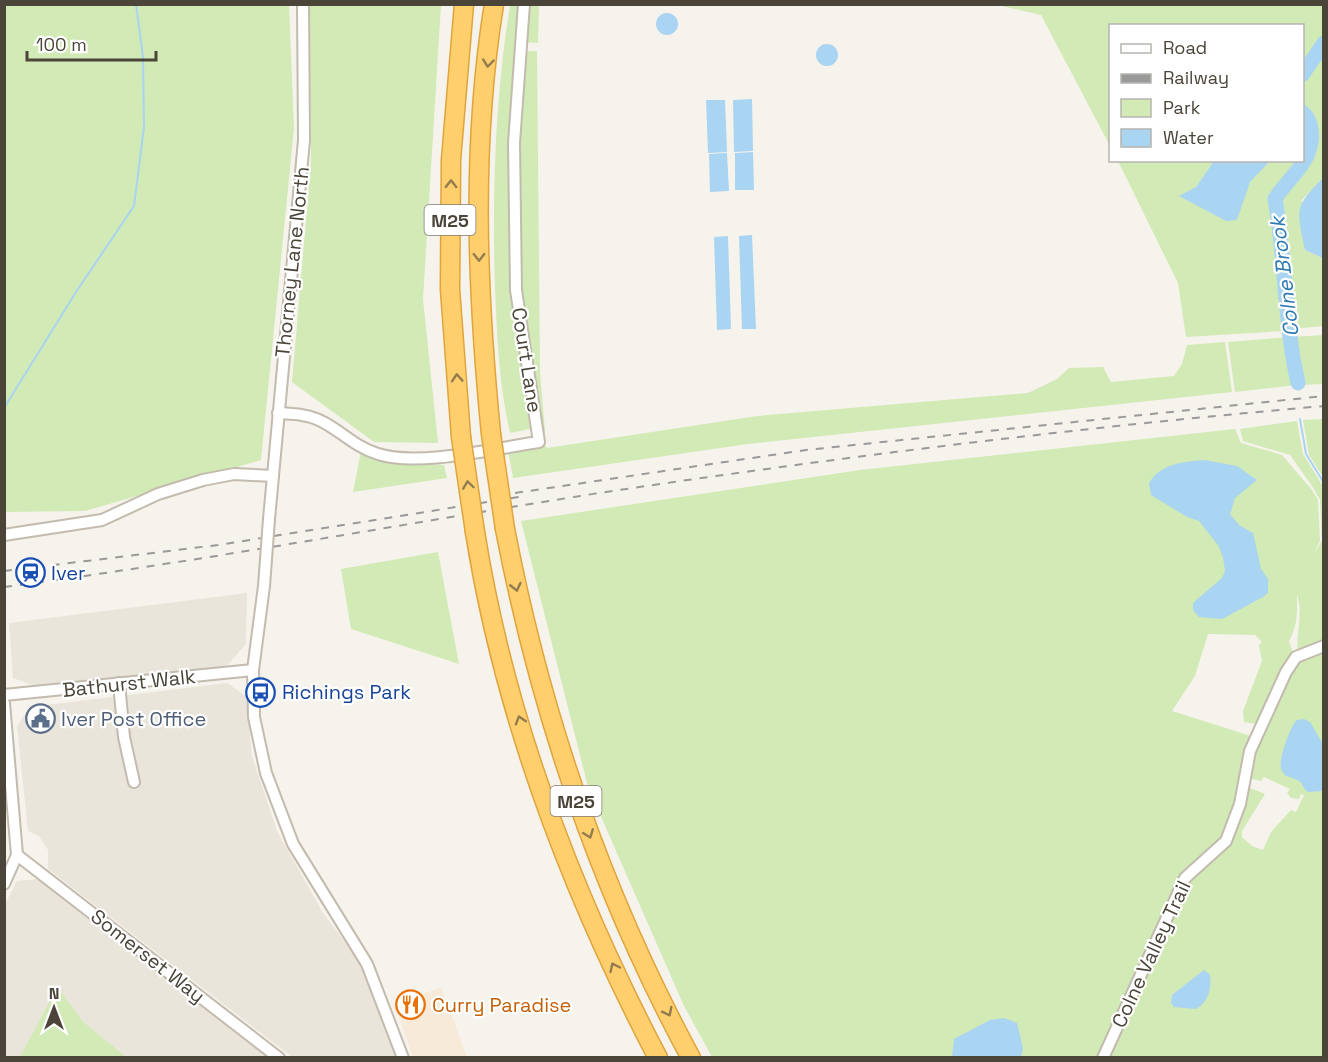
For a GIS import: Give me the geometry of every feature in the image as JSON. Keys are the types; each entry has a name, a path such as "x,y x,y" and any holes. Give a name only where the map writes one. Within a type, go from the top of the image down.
{"highway":[{"name":"M25","path":"464,4 451,160 450,289 461,437 482,577 510,687 543,795 591,917 658,1058"},
{"name":"M25","path":"494,4 479,159 479,286 491,434 505,530 543,698 566,773 624,920 691,1058"}],"street":[{"name":"Thorney Lane North","path":"303,4 304,140 264,586 253,670 254,717 266,773 293,844 367,964 403,1058"},
{"name":"Court Lane","path":"278,413 315,418 347,439 379,454 396,457 446,455 539,442 516,278 514,143 524,4"},
{"path":"4,535 102,520 158,494 203,480 234,474 273,476"},
{"name":"Colne Valley Trail","path":"1103,1058 1185,878 1226,842 1240,804 1250,751 1286,672 1296,657 1323,646"},
{"name":"Bathurst Walk","path":"4,695 253,670"},
{"path":"119,683 123,737 134,782"},
{"path":"4,703 18,855 4,884"},
{"name":"Somerset Way","path":"18,855 279,1058"}],"shaded area":[{"path":"247,593 246,644 225,668 33,685 13,678 9,623"},
{"path":"227,683 246,696 252,756 277,831 323,913 354,954 381,1007 399,1057 292,1057 48,869 48,850 39,836 28,831 17,726 30,707"},
{"path":"39,879 267,1057 5,1057 4,906 17,881"},
{"path":"441,987 467,1057 413,1057 395,1005"}],"green space":[{"path":"4,5 289,5 294,128 261,460 85,511 5,512"},
{"path":"309,5 441,5 423,299 438,443 374,442 292,382 311,162"},
{"path":"510,5 520,5 514,253 521,359 530,429 510,433 503,397 498,343 494,217 498,110"},
{"path":"528,5 539,5 538,43 525,42"},
{"path":"998,5 1323,5 1323,37 1304,67 1304,24 1109,24 1109,144 1041,15"},
{"path":"1323,45 1323,178 1302,200 1305,250 1323,258 1323,326 1293,329 1276,200 1306,161 1310,152 1312,128 1309,117 1304,112 1304,74"},
{"path":"529,51 537,51 540,373 545,431 543,435 526,336 520,249 519,167 523,59"},
{"path":"1304,116 1309,127 1307,152 1304,159"},
{"path":"1118,162 1213,162 1196,187 1180,197 1244,193 1256,174 1266,164 1302,162 1274,198 1284,331 1186,337 1178,283"},
{"path":"1323,335 1323,384 1300,385 1292,337"},
{"path":"1289,337 1297,385 1235,392 1228,342"},
{"path":"1225,342 1232,392 748,444 513,478 508,450 545,445 547,448 757,416 1028,393 1057,379 1069,368 1103,367 1111,382 1174,376 1182,364 1187,345"},
{"path":"1324,419 1323,477 1309,455 1303,420"},
{"path":"1297,421 1303,454 1323,486 1323,643 1298,654 1300,609 1297,595 1297,613 1289,641 1294,656 1258,724 1244,722 1243,711 1262,661 1259,645 1262,642 1255,635 1208,634 1195,676 1172,711 1254,737 1245,786 1265,794 1242,831 1242,837 1252,846 1263,850 1271,832 1291,810 1296,812 1304,795 1301,794 1299,799 1291,798 1287,793 1290,789 1264,777 1261,781 1252,779 1253,751 1298,659 1323,649 1323,1057 712,1057 684,1006 588,787 521,521 860,470 1235,429 1241,443 1282,455 1312,490 1318,500 1320,541 1314,553 1322,541 1320,500 1314,489 1290,455 1243,441 1240,429"},
{"path":"361,451 399,462 444,465 447,478 353,492"},
{"path":"438,552 459,664 351,629 341,569"},
{"path":"59,989 83,1022 126,1057 20,1057 56,990"}],"water":[{"path":"667,13 675,16 678,24 675,32 667,35 659,32 656,24 659,16"},
{"path":"827,44 835,47 838,55 835,63 827,66 819,63 816,55 819,47"},
{"path":"752,99 753,151 734,152 733,100"},
{"path":"706,100 725,100 727,152 708,153"},
{"path":"753,152 754,190 735,190 735,153"},
{"path":"727,153 729,191 710,192 709,154"},
{"path":"1213,162 1269,162 1250,182 1237,220 1226,221 1179,196 1196,187"},
{"path":"1323,178 1323,258 1305,250 1299,218 1306,196"},
{"path":"752,235 756,329 742,329 739,236"},
{"path":"728,236 731,329 717,330 714,237"},
{"path":"1204,460 1237,466 1257,480 1235,498 1230,514 1239,525 1253,533 1261,569 1268,579 1268,593 1222,619 1199,617 1193,610 1193,603 1222,578 1225,571 1218,545 1199,521 1187,517 1151,495 1149,483 1166,467"},
{"path":"1304,719 1310,722 1323,744 1323,791 1308,792 1299,781 1284,774 1281,768 1281,758 1286,743 1297,720"},
{"path":"1204,970 1210,975 1210,990 1204,1003 1196,1009 1174,1007 1171,1003 1172,995"},
{"path":"1004,1018 1017,1023 1023,1048 1021,1057 952,1057 954,1039 990,1020"}],"waterway":[{"path":"4,408 76,292 134,206 144,127 143,57 136,4"},
{"name":"Colne Brook","path":"1304,72 1324,43"},
{"name":"Colne Brook","path":"1304,114 1311,126 1311,140 1304,161"},
{"name":"Colne Brook","path":"1298,383 1290,338 1275,199 1303,162"},
{"name":"Colne Brook","path":"1300,419 1306,454 1324,483"}],"railway":[{"path":"515,493 806,450 1324,396"},
{"path":"4,587 228,554 599,493 780,467 1051,433 1324,406"},
{"path":"4,571 218,545 525,496"}],"place":[{"name":"Iver","path":"30,573"},
{"name":"Richings Park","path":"261,692"},
{"name":"Iver Post Office","path":"40,719"},
{"name":"Curry Paradise","path":"411,1005"}]}
